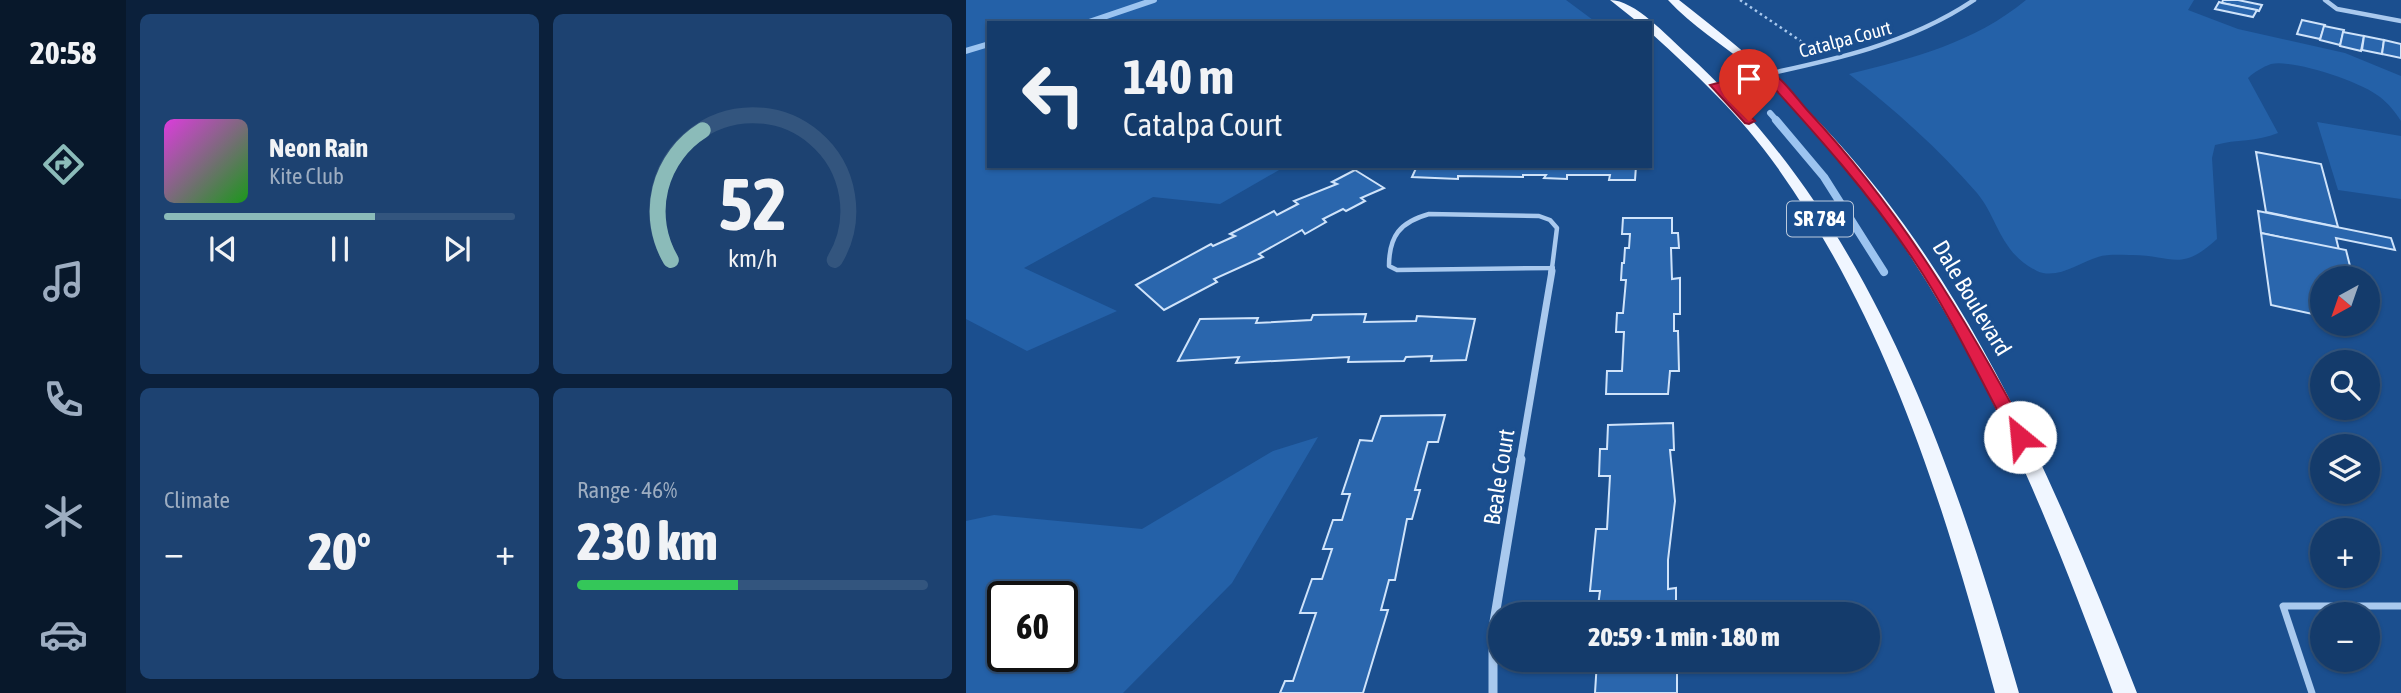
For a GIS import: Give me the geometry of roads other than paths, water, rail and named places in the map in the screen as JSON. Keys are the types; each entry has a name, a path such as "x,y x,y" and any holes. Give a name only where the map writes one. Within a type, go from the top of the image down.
{"main road":[{"path":"1615,0 1643,21"},
{"name":"Dale Boulevard","path":"1673,0 1766,73 1807,115 1880,202 1919,258 1968,338 2020,437 2077,564 2124,693"},
{"name":"SR 784","path":"1652,28 1716,85 1785,166 1819,218 1875,321 1920,424 1959,530 2007,693"}],"street":[{"name":"Catalpa Court","path":"1716,85 1886,44 1953,16 1974,0"},
{"path":"2325,0 2337,9 2401,21"},
{"name":"Beale Court","path":"1493,693 1493,628 1552,268"}],"lane":[{"path":"1429,214 1539,216 1550,220 1557,228 1552,268 1396,270 1389,266 1388,251 1394,233 1401,225 1429,214"},
{"path":"2312,693 2283,606 2401,606"}],"waterway":[{"path":"1092,21 1154,0"},
{"path":"966,51 987,45"},
{"path":"1770,113 1778,122"},
{"path":"1776,120 1824,177 1884,272"}]}
